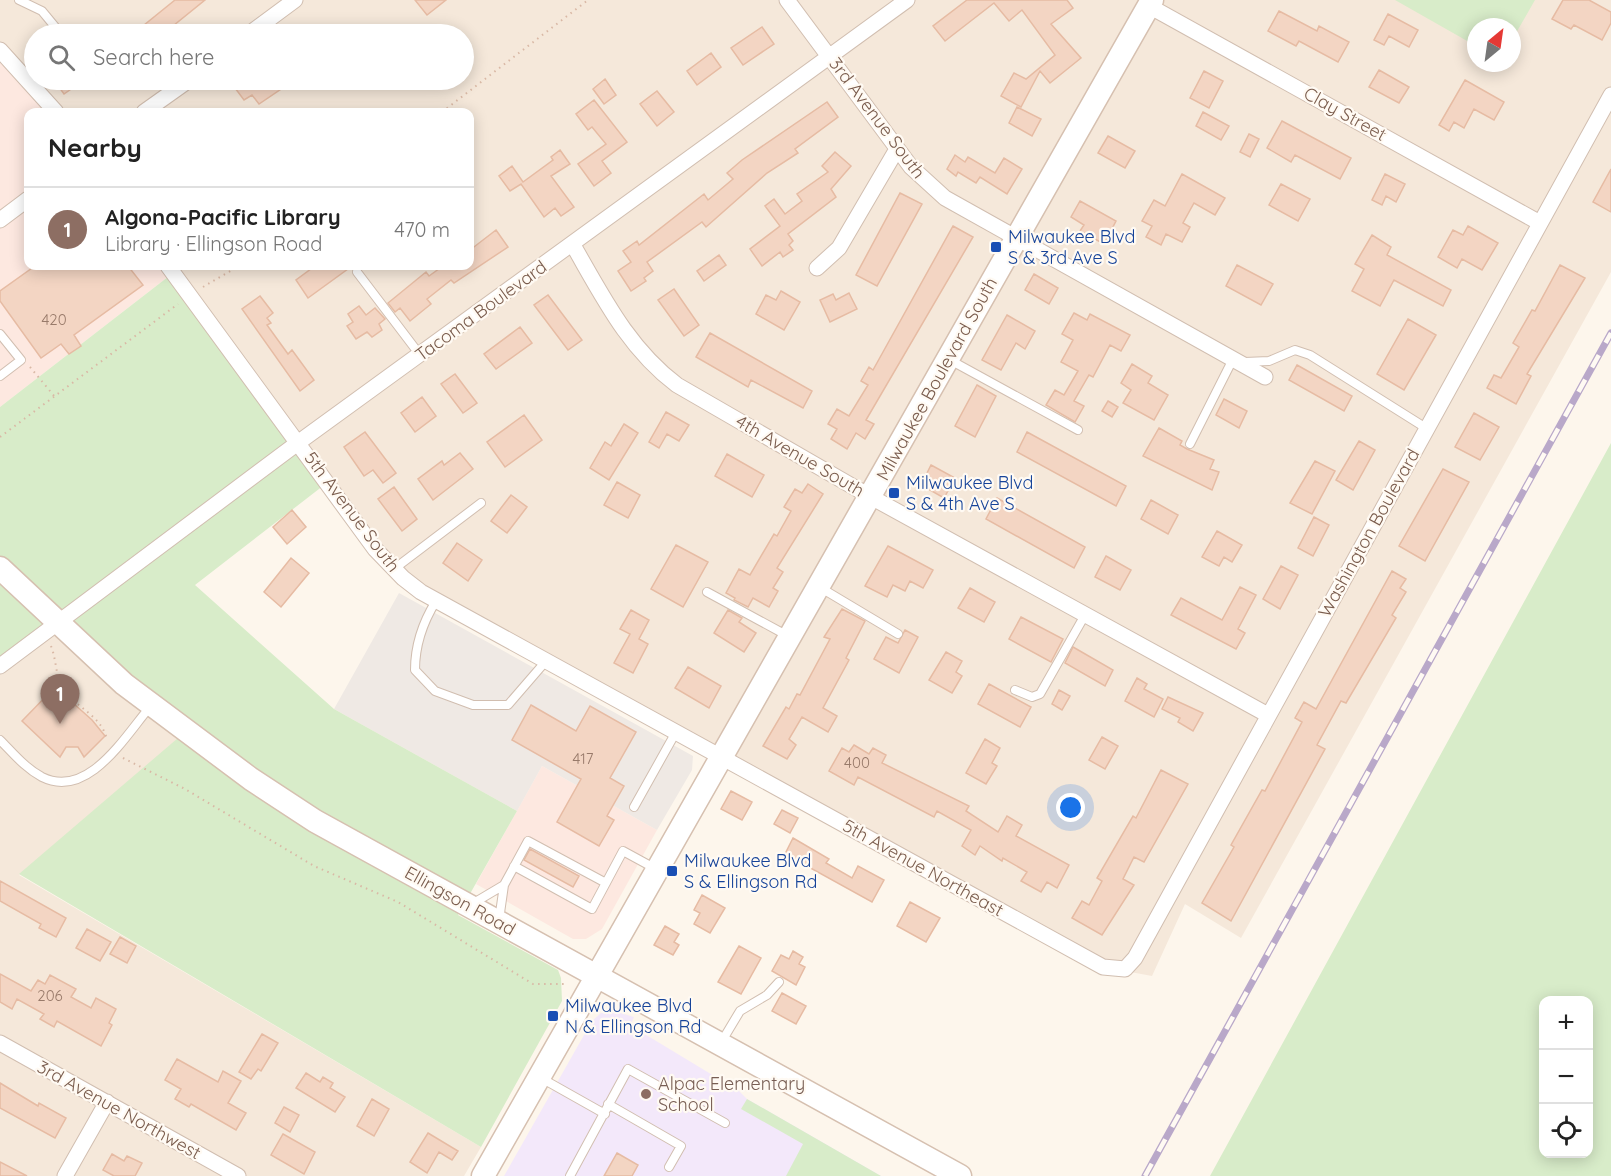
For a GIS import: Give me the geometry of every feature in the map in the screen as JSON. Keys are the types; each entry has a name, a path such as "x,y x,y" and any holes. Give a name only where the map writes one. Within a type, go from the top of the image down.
{"street":[{"path":"263,24 296,0"},
{"name":"3rd Avenue South","path":"787,0 897,149 927,183 945,198 1016,240 1265,377"},
{"name":"Tacoma Boulevard","path":"0,666 299,442 907,0"},
{"name":"Clay Street","path":"1151,3 1540,222"},
{"name":"Milwaukee Boulevard South","path":"483,1176 792,638 1151,3"},
{"path":"0,50 24,77"},
{"path":"36,90 52,108"},
{"path":"150,108 175,90"},
{"name":"Washington Boulevard","path":"1125,969 1135,957 1611,95"},
{"path":"817,268 839,248 897,149"},
{"path":"0,220 24,202"},
{"name":"4th Avenue South","path":"573,244 619,324 653,367 702,400 871,497 1268,715"},
{"name":"5th Avenue South","path":"171,270 299,442 375,549 394,569 436,601 723,759"},
{"name":"Ellingson Road","path":"0,568 48,630 251,779 315,821 721,1042 960,1176"},
{"name":"5th Avenue Northeast","path":"723,759 1103,967 1125,969"},
{"name":"3rd Avenue Northwest","path":"0,1043 238,1176"},
{"path":"65,1176 107,1102"}],"lane":[{"path":"19,0 42,11 53,24"},
{"path":"357,272 420,355"},
{"path":"0,334 21,360 0,376"},
{"path":"1190,444 1237,361 1269,362 1295,350 1310,355 1426,428"},
{"path":"948,359 1078,430"},
{"path":"394,569 481,503"},
{"path":"820,587 898,634"},
{"path":"707,592 792,638"},
{"path":"436,601 426,617 415,653 415,670 435,691 473,705 508,705 546,660"},
{"path":"1015,690 1032,697 1040,694 1085,615"},
{"path":"0,740 27,767 54,781 70,782 88,775 151,706"},
{"path":"634,807 676,732"},
{"path":"499,922 504,885 528,841 606,883"},
{"path":"514,866 592,909 623,851 659,870"},
{"path":"469,905 504,885"},
{"path":"721,1042 740,1011 767,995 779,982"},
{"path":"570,1176 628,1069 724,1123"},
{"path":"540,1077 605,1114"},
{"path":"608,1104 681,1146 669,1167"}],"path":[{"path":"474,87 588,0"},
{"path":"447,108 471,90"},
{"path":"0,437 189,295 232,270"},
{"path":"21,360 28,364 55,397"},
{"path":"48,630 57,678 65,691 91,713 101,726 113,750 128,762 185,789 314,866 398,902 533,984 565,984"}],"shaded area":[{"path":"0,0 1611,0 1611,272 1241,938 1185,904 1152,976 1103,967 403,578 171,270 474,270 474,108 45,108 26,90 474,90 474,24 24,24 24,88 0,65"},
{"path":"0,50 24,77 24,90 36,90 52,108 24,108 24,270 171,270 173,273 0,407"},
{"path":"399,593 693,756 692,770 657,830 542,766 517,811 334,709"},
{"path":"57,624 186,732 19,875 481,1147 464,1176 0,1176 0,663"},
{"path":"542,766 657,830 602,929 586,939 573,939 476,884"},
{"name":"Alpac Elementary School","path":"614,1011 634,1017 631,1024 633,1027 739,1091 747,1099 881,1176 504,1176 592,1021 601,1013"}],"green space":[{"path":"1395,0 1535,0 1521,24 1521,18 1467,18 1467,41"},
{"path":"173,273 328,482 195,585 334,709 517,811 458,915 558,970 561,978 562,1001 481,1147 19,874 185,732 57,624 0,663 0,407"},
{"path":"1611,443 1611,1176 1210,1176"},
{"path":"747,1099 881,1176 786,1176 803,1144 741,1109"}],"building":[{"path":"175,0 205,0 175,24 145,24"},
{"path":"415,0 446,0 427,15"},
{"path":"967,0 1067,0 1073,8 1051,24 1081,58 1050,83 1040,71 1021,107 1001,96 1014,73 1026,79 1055,55 1022,10 1009,21 994,3 945,41 933,26"},
{"path":"1563,0 1589,0 1611,12 1611,23 1602,40 1574,25 1571,29 1552,19"},
{"path":"1279,11 1317,31 1319,26 1349,42 1338,62 1299,41 1296,46 1268,31"},
{"path":"1388,14 1418,30 1409,47 1389,36 1384,45 1374,40"},
{"path":"762,27 774,44 743,65 731,48"},
{"path":"711,53 721,67 697,85 687,71"},
{"path":"1379,70 1409,87 1399,103 1369,87"},
{"path":"1204,71 1223,81 1209,108 1190,98"},
{"path":"605,79 616,95 604,104 593,89"},
{"path":"1465,80 1504,102 1494,120 1474,109 1464,128 1454,122 1449,131 1439,125"},
{"path":"236,90 280,90 259,104 252,95 244,100"},
{"path":"657,91 674,112 657,126 640,104"},
{"path":"594,100 627,142 602,161 611,173 594,186 578,164 606,144 592,127 588,130 576,114"},
{"path":"827,102 838,117 795,149 798,153 767,173 706,227 702,222 647,262 653,271 644,278 646,281 631,291 618,271 631,262 623,251 637,241 639,245 704,194 708,200 733,179 727,173 742,160"},
{"path":"1017,107 1041,119 1032,136 1009,123"},
{"path":"1203,112 1229,126 1221,140 1196,126"},
{"path":"1282,121 1351,158 1340,179 1295,155 1291,162 1267,148"},
{"path":"1249,134 1259,139 1250,157 1240,152"},
{"path":"1108,136 1135,151 1125,168 1098,153"},
{"path":"560,150 570,164 551,176 574,207 561,216 555,208 544,217 521,184 510,191 499,176 512,166 523,182 553,160 551,157"},
{"path":"835,152 851,166 831,189 836,197 788,234 793,241 789,245 793,250 783,257 780,252 762,266 750,249 780,226 765,206 774,199 785,214 802,201 797,194 828,172 822,166"},
{"path":"955,155 965,162 968,157 995,173 1004,158 1022,169 1007,194 980,177 976,183 958,172 956,176 947,169"},
{"path":"1611,169 1611,212 1593,202"},
{"path":"1182,174 1225,198 1215,215 1194,203 1183,223 1190,227 1182,242 1166,234 1161,245 1146,237 1152,226 1142,221 1154,200 1165,206"},
{"path":"1385,174 1405,184 1396,202 1386,196 1382,205 1372,200"},
{"path":"1281,184 1310,199 1298,221 1269,205"},
{"path":"900,193 922,204 877,286 856,275"},
{"path":"1080,201 1116,221 1104,244 1080,231 1084,225 1071,217"},
{"path":"953,226 973,237 866,420 874,424 865,439 856,433 847,449 831,439 837,429 828,424 837,409 849,416 868,385 861,381 869,367 873,370"},
{"path":"1468,226 1498,243 1482,270 1462,259 1457,268 1438,257 1453,230 1463,235"},
{"path":"496,230 508,247 474,270 474,247"},
{"path":"1372,235 1391,247 1387,255 1451,290 1443,306 1394,280 1380,306 1352,291 1364,269 1355,264"},
{"path":"719,255 726,265 704,281 697,271"},
{"path":"1237,265 1273,284 1261,305 1226,286"},
{"path":"1560,265 1585,278 1527,374 1531,376 1516,404 1487,388 1494,375 1501,378 1519,347 1513,343 1532,310 1535,311"},
{"path":"29,270 131,270 143,285 74,335 81,346 69,354 61,344 41,358 0,301 0,291"},
{"path":"310,270 346,270 308,298 296,280"},
{"path":"437,270 474,270 454,283 451,280 427,299 431,304 410,321 400,308 395,312 388,303 426,272 429,276"},
{"path":"1034,274 1058,288 1049,304 1025,290"},
{"path":"674,289 699,325 684,336 658,300"},
{"path":"781,291 800,302 784,330 756,314 766,295 776,300"},
{"path":"849,293 857,309 830,322 820,300 833,294 836,300"},
{"path":"548,295 582,340 568,350 534,305"},
{"path":"260,296 273,313 267,318 271,323 267,325 288,354 292,350 314,380 300,391 242,309"},
{"path":"359,306 366,315 375,308 385,319 379,324 382,330 372,337 367,332 356,339 347,326 353,322 348,314"},
{"path":"1074,313 1087,320 1090,314 1130,335 1121,351 1110,345 1093,377 1089,375 1074,401 1084,406 1075,422 1046,405 1055,390 1064,395 1078,371 1061,362 1073,340 1062,334"},
{"path":"1007,315 1035,331 1025,349 1016,343 1001,370 982,360"},
{"path":"1408,319 1436,335 1404,390 1377,374"},
{"path":"520,327 532,343 496,369 484,354"},
{"path":"710,333 812,391 803,408 751,380 748,387 696,357"},
{"path":"1132,364 1152,376 1148,383 1168,395 1154,420 1123,403 1131,390 1121,383"},
{"path":"1297,365 1352,396 1344,411 1289,380"},
{"path":"455,374 477,403 463,413 441,384"},
{"path":"977,385 996,396 975,437 955,426"},
{"path":"422,397 436,416 415,432 401,413"},
{"path":"1224,399 1247,411 1239,428 1216,415"},
{"path":"1108,401 1118,407 1112,417 1102,411"},
{"path":"666,412 689,425 679,441 667,434 659,448 649,442"},
{"path":"1474,413 1499,427 1480,460 1455,447"},
{"path":"524,415 542,440 505,467 487,442"},
{"path":"624,424 638,433 609,480 590,468 605,442 611,446"},
{"path":"1159,428 1182,441 1180,445 1214,460 1210,469 1219,472 1212,490 1143,456"},
{"path":"365,432 396,473 383,483 373,470 364,476 344,447"},
{"path":"1027,432 1126,486 1116,506 1017,452"},
{"path":"1359,441 1375,450 1353,490 1336,480"},
{"path":"460,453 473,469 433,500 418,479 442,461 444,465"},
{"path":"727,454 764,475 752,497 715,476"},
{"path":"1315,461 1335,471 1312,514 1290,503"},
{"path":"931,465 955,478 944,498 921,485"},
{"path":"1443,469 1469,482 1425,561 1399,546"},
{"path":"617,482 640,495 628,518 604,505"},
{"path":"808,484 823,494 777,568 783,572 773,588 778,591 769,607 753,598 748,607 734,600 735,598 726,593 739,569 750,575 774,534 777,536 791,511 784,507 795,489 802,493"},
{"path":"394,487 417,519 402,531 378,499"},
{"path":"511,495 527,507 507,533 491,521"},
{"path":"997,498 1085,547 1074,568 986,519"},
{"path":"1151,500 1178,515 1168,534 1141,519"},
{"path":"292,510 306,527 287,544 273,527"},
{"path":"1314,517 1329,525 1313,556 1298,548"},
{"path":"1217,531 1242,545 1232,562 1224,557 1219,566 1202,557"},
{"path":"457,543 482,560 468,581 443,563"},
{"path":"676,545 708,562 683,607 651,589"},
{"path":"888,546 933,570 923,588 910,581 905,591 893,585 887,597 865,586"},
{"path":"1106,556 1131,570 1120,590 1095,577"},
{"path":"291,558 309,573 281,607 264,592"},
{"path":"1281,566 1298,575 1280,609 1263,599"},
{"path":"1392,571 1406,579 1400,588 1406,592 1392,615 1396,618 1346,703 1341,701 1317,745 1325,749 1231,921 1202,903 1234,847 1231,845 1262,790 1265,791 1302,722 1295,718 1304,702 1316,709"},
{"path":"1240,587 1256,595 1238,629 1245,633 1236,649 1171,615 1181,598 1222,620"},
{"path":"970,588 995,602 984,622 958,608"},
{"path":"842,609 865,621 846,658 849,660 823,708 837,716 828,732 802,717 789,739 796,745 787,759 763,746 786,707 789,709 797,694 800,695 830,639 824,637"},
{"path":"631,610 649,620 639,639 648,644 633,673 614,663 630,634 620,629"},
{"path":"728,610 742,618 739,622 756,633 744,652 714,633"},
{"path":"1021,617 1063,639 1051,662 1009,639"},
{"path":"905,630 918,637 899,673 874,659 886,637 898,643"},
{"path":"1073,647 1113,670 1105,686 1065,663"},
{"path":"946,652 962,661 956,672 962,676 952,693 929,680"},
{"path":"688,667 721,686 709,708 675,688"},
{"path":"1137,678 1147,684 1144,689 1163,699 1154,717 1125,701"},
{"path":"989,684 1031,707 1020,727 978,704"},
{"path":"55,687 92,720 105,736 84,757 78,747 66,747 60,757 22,721"},
{"path":"1059,690 1070,696 1062,710 1052,704"},
{"path":"1168,697 1203,713 1193,731 1178,722 1180,718 1162,709"},
{"path":"531,705 576,731 590,706 636,732 610,778 624,786 607,816 614,820 599,846 557,822 581,779 512,740"},
{"path":"1102,737 1118,746 1105,769 1089,760"},
{"path":"985,739 1000,748 992,763 997,766 986,784 966,773"},
{"path":"854,745 869,754 873,748 886,755 882,763 969,806 966,811 998,832 1007,816 1022,825 1016,836 1069,865 1057,888 1047,882 1041,892 1021,881 1027,872 1003,858 1002,861 980,846 975,855 962,846 971,830 937,811 934,817 858,777 854,785 829,771 842,748 849,752"},
{"path":"1161,770 1188,784 1144,862 1134,857 1123,879 1134,885 1102,935 1072,918 1082,901 1089,905 1102,881 1097,878 1133,816 1136,818"},
{"path":"731,791 752,802 742,820 721,809"},
{"path":"782,810 798,818 790,833 774,824"},
{"path":"793,838 829,859 826,863 852,878 858,866 884,880 872,902 785,854"},
{"path":"530,849 579,876 573,887 524,860"},
{"path":"0,881 66,918 56,937 39,928 41,924 0,901"},
{"path":"702,895 725,908 710,933 694,924 700,913 694,910"},
{"path":"910,902 940,918 926,942 897,926"},
{"path":"665,926 679,934 674,942 679,945 673,955 654,945"},
{"path":"87,929 111,942 100,961 76,948"},
{"path":"120,937 136,946 127,963 110,954"},
{"path":"739,946 761,958 741,994 718,982"},
{"path":"793,951 803,957 799,964 805,967 796,985 772,971 781,955 789,959"},
{"path":"0,974 31,991 38,980 45,984 50,975 76,989 71,997 91,1008 96,998 116,1009 109,1023 112,1025 101,1046 57,1021 54,1027 40,1019 44,1014 17,999 12,1009 0,1002"},
{"path":"782,993 806,1006 796,1024 772,1011"},
{"path":"262,1034 278,1043 261,1071 258,1069 251,1079 239,1072"},
{"path":"177,1059 218,1082 223,1071 241,1081 228,1103 246,1113 236,1130 191,1104 189,1107 175,1099 181,1089 165,1080"},
{"path":"306,1073 320,1082 323,1077 333,1083 330,1088 345,1097 335,1112 296,1088"},
{"path":"0,1083 38,1106 39,1103 66,1118 55,1138 0,1108"},
{"path":"372,1099 389,1109 374,1136 357,1126"},
{"path":"284,1107 299,1115 290,1132 275,1123"},
{"path":"428,1133 458,1151 452,1160 439,1152 427,1173 410,1162"},
{"path":"283,1134 315,1152 304,1174 271,1155"},
{"path":"617,1153 638,1165 632,1176 604,1176"},
{"path":"112,1154 124,1161 127,1156 142,1163 135,1176 114,1176 103,1170"},
{"path":"0,1162 27,1176 0,1176"}],"railway":[{"path":"1145,1176 1611,333"}],"place":[{"name":"Milwaukee Blvd S & 3rd Ave S","path":"996,247"},
{"name":"Milwaukee Blvd S & 4th Ave S","path":"894,493"},
{"name":"Algona-Pacific Library","path":"60,724"},
{"name":"Milwaukee Blvd S & Ellingson Rd","path":"672,871"},
{"name":"Milwaukee Blvd N & Ellingson Rd","path":"553,1016"},
{"name":"Alpac Elementary School","path":"646,1094"}]}
